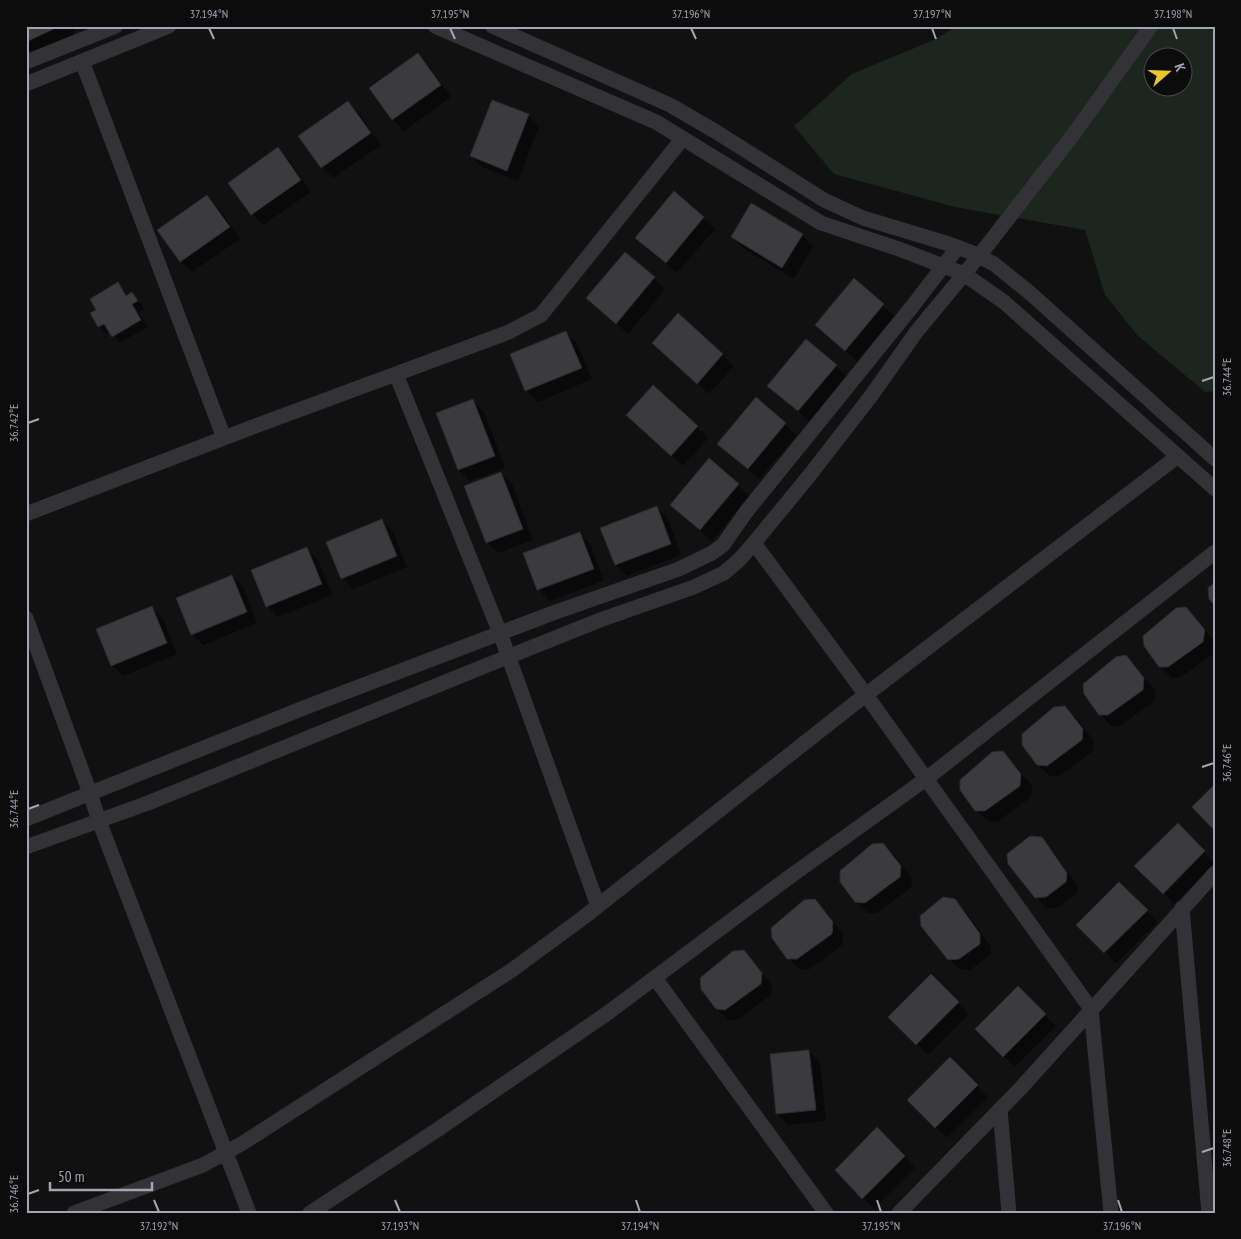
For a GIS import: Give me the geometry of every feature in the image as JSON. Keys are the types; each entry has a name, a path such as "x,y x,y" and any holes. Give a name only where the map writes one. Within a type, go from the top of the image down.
{"street":[{"path":"26,62 116,26"},
{"path":"26,84 168,26"},
{"path":"435,26 656,122 821,223 964,274 1004,302 1215,489"},
{"path":"492,26 670,105 824,200 863,218 958,247 994,264 1030,293 1215,459"},
{"path":"26,847 148,803 600,620 694,587 724,573 754,543 820,462 871,396 917,331 979,256 1073,135 1151,26"},
{"path":"82,61 224,438"},
{"path":"26,514 509,332 542,315 683,138"},
{"path":"26,819 306,706 679,569 712,553 723,544 746,512 958,247"},
{"path":"396,374 500,634 507,658 598,906"},
{"path":"74,1213 203,1165 243,1143 512,970 598,906 866,695 1178,456"},
{"path":"754,543 866,695 1091,1009 1111,1213"},
{"path":"310,1213 437,1130 608,1012 788,878 926,779 1215,552"},
{"path":"26,618 99,821 249,1213"},
{"path":"899,1213 914,1205 1215,873"},
{"path":"1182,908 1208,1213"},
{"path":"654,978 826,1213"},
{"path":"1000,1109 1009,1213"}],"shaded area":[{"path":"956,26 1215,26 1215,391 1205,392 1138,336 1105,295 1085,230 955,207 834,174 794,126 852,74 936,39"}],"building":[{"path":"26,26 60,26 26,42"},
{"path":"418,53 441,85 392,120 369,88"},
{"path":"492,100 529,114 507,171 470,156"},
{"path":"348,101 371,133 321,168 298,136"},
{"path":"278,147 301,180 251,215 228,183"},
{"path":"674,191 704,217 666,263 635,238"},
{"path":"207,195 230,227 180,262 157,230"},
{"path":"751,203 803,234 782,268 731,237"},
{"path":"625,252 655,277 616,324 586,298"},
{"path":"854,278 884,304 845,351 815,325"},
{"path":"118,282 126,296 132,292 138,301 132,304 141,320 112,337 104,324 98,327 90,313 96,310 90,299"},
{"path":"678,313 723,354 697,384 652,343"},
{"path":"566,331 582,368 525,391 510,354"},
{"path":"806,339 837,365 798,411 767,386"},
{"path":"653,385 698,426 671,456 626,415"},
{"path":"756,397 786,423 748,469 717,444"},
{"path":"473,399 495,456 458,470 436,413"},
{"path":"709,458 739,484 700,530 670,505"},
{"path":"501,472 523,529 486,543 464,486"},
{"path":"657,506 671,544 615,565 600,528"},
{"path":"382,519 397,556 341,579 326,542"},
{"path":"580,532 594,569 537,590 523,553"},
{"path":"307,547 322,584 266,607 251,570"},
{"path":"232,575 247,612 191,635 176,598"},
{"path":"1215,582 1215,606 1209,599 1208,588"},
{"path":"152,606 167,643 111,666 96,629"},
{"path":"1186,607 1205,630 1203,642 1168,667 1159,667 1144,646 1143,636 1176,608"},
{"path":"1126,655 1144,678 1143,690 1108,715 1099,715 1084,694 1083,684 1116,657"},
{"path":"1065,706 1083,729 1082,740 1047,766 1037,765 1022,745 1022,734 1054,707"},
{"path":"1003,751 1021,774 1020,786 985,811 975,811 960,790 960,780 992,752"},
{"path":"1215,784 1215,831 1192,807"},
{"path":"1178,823 1205,851 1163,894 1134,866"},
{"path":"1030,836 1042,837 1067,873 1066,882 1046,897 1035,898 1008,864 1007,854"},
{"path":"883,843 901,866 900,877 865,903 855,902 840,882 840,871 872,844"},
{"path":"1119,882 1148,910 1104,953 1076,925"},
{"path":"943,897 955,899 980,934 980,944 959,959 948,960 921,926 920,916"},
{"path":"815,899 833,922 832,934 797,959 787,959 772,938 771,928 804,900"},
{"path":"744,950 762,973 761,984 725,1010 716,1009 701,989 700,978 733,951"},
{"path":"931,974 959,1002 916,1045 888,1017"},
{"path":"1018,986 1046,1014 1003,1057 975,1029"},
{"path":"809,1050 816,1110 776,1114 770,1054"},
{"path":"950,1057 978,1085 935,1128 907,1100"},
{"path":"877,1127 905,1156 862,1199 835,1170"}]}
